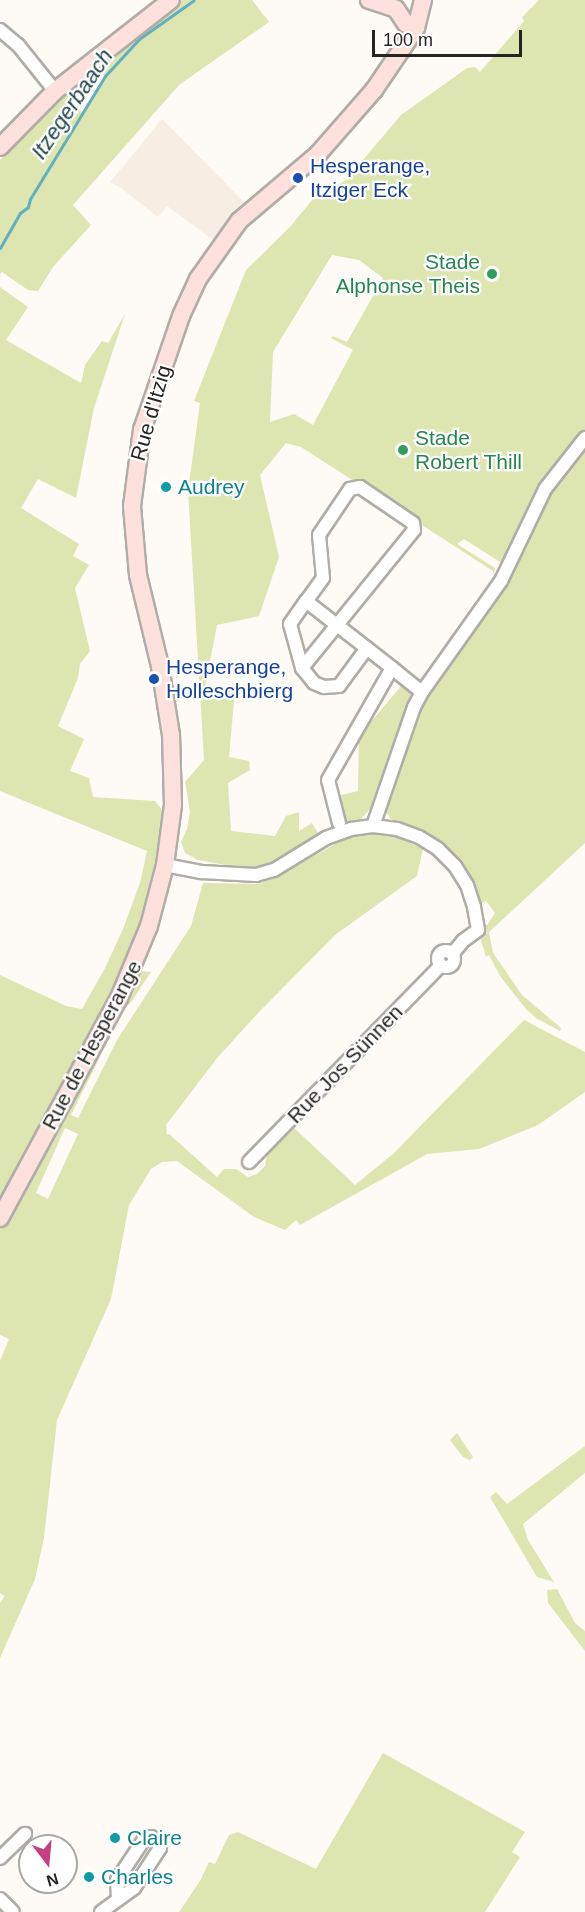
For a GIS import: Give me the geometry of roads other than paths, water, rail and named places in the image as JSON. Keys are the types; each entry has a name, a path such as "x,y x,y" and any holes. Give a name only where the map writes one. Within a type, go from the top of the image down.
{"main road":[{"path":"0,147 55,91 171,0"},
{"path":"369,0 396,9 406,24"},
{"name":"Rue d'Itzig","path":"405,42 408,0"},
{"name":"Rue d'Itzig","path":"165,865 173,805 171,735 160,666 138,575 133,537 135,472 142,430 181,315 198,279 216,249 239,221 318,153 374,90 420,19 423,0"},
{"name":"Rue de Hesperange","path":"0,1218 119,998 149,926 165,865"}],"street":[{"path":"0,30 18,45 55,91"},
{"path":"165,865 223,874 256,875 274,870 326,838 351,829 372,826 414,707 422,692 501,581 545,489 585,438"},
{"path":"302,668 414,530 412,523 360,487 350,489 319,535 323,578 290,624 302,668 315,683 333,688 339,686 367,648"},
{"path":"306,601 422,692"},
{"path":"339,823 328,780 392,668"},
{"name":"Rue Jos Sünnen","path":"249,1162 441,965 439,958 441,954 446,952 452,954 463,941 478,930 467,885 438,849 419,837 397,829 372,826"},
{"path":"101,1912 134,1888 160,1848 158,1841 151,1837 145,1838 117,1880 118,1898"},
{"path":"0,1858 18,1840"},
{"path":"0,1899 13,1912"}],"waterway":[{"name":"Itzegerbaach","path":"0,248 20,213 28,207 30,199 105,76 139,39 194,0"}],"place":[{"name":"Hesperange, Itziger Eck","path":"298,178"},
{"name":"Stade Alphonse Theis","path":"492,274"},
{"name":"Stade Robert Thill","path":"403,450"},
{"name":"Audrey","path":"166,487"},
{"name":"Hesperange, Holleschbierg","path":"154,679"},
{"name":"Claire","path":"115,1838"},
{"name":"Charles","path":"89,1877"}]}
